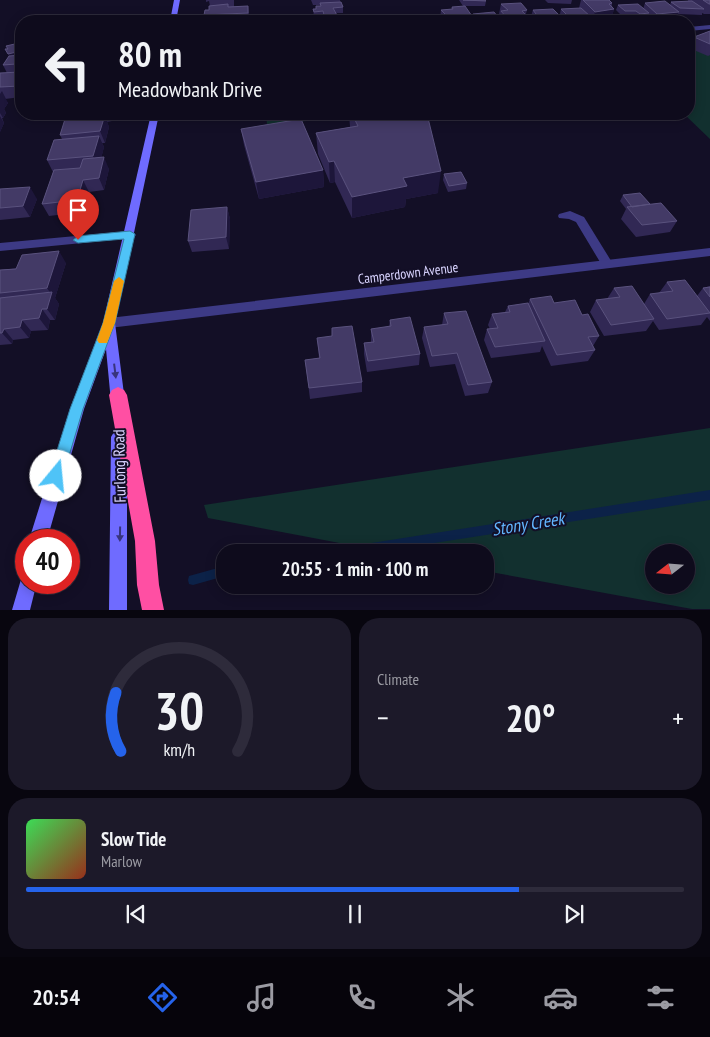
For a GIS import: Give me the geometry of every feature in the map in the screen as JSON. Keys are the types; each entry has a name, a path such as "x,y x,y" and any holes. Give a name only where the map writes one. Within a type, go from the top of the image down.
{"highway":[{"path":"118,395 145,541 148,585 153,610"}],"street":[{"path":"174,15 177,0"},
{"path":"695,28 710,27"},
{"name":"Furlong Road","path":"41,529 77,409 109,323 154,120"},
{"path":"562,216 570,215 580,220 607,264"},
{"path":"0,247 130,234"},
{"name":"Camperdown Avenue","path":"109,323 710,252"},
{"name":"Furlong Road","path":"109,323 118,395 120,464 118,610"},
{"path":"21,610 25,594"}],"green space":[{"path":"710,35 710,139 690,120 695,120 695,36"},
{"path":"267,120 307,121 267,124"},
{"path":"710,428 710,609 692,609 494,573 494,544 345,544 208,518 204,505"}],"building":[{"path":"583,0 609,0 612,3 609,4 614,9 595,12"},
{"path":"703,0 710,0 710,4 709,4"},
{"path":"665,1 679,12 657,14 645,3"},
{"path":"692,1 704,9 680,8 671,2"},
{"path":"341,2 343,7 333,8 337,15 324,15 323,11 314,12 313,9 316,9 316,6 321,6 320,3"},
{"path":"521,3 527,10 522,11 526,15 504,15 501,11 508,10 501,4"},
{"path":"228,4 228,7 248,6 248,13 204,15 205,10 209,10 209,6"},
{"path":"638,4 649,13 640,14 636,11 625,11 618,5"},
{"path":"465,6 471,15 446,15 441,10 453,9 452,7"},
{"path":"581,8 589,15 567,15 561,9"},
{"path":"553,9 559,15 537,15 533,10"},
{"path":"494,12 496,15 474,15"},
{"path":"710,31 710,44 695,37"},
{"path":"15,44 15,52 8,54 5,49 8,49 6,46"},
{"path":"9,56 15,56 15,64 3,65"},
{"path":"15,72 15,86 0,87 0,73"},
{"path":"65,120 103,120 100,131 60,135"},
{"path":"301,120 323,170 256,182 241,129"},
{"path":"355,120 428,120 441,171 403,178 407,186 352,197 334,161 329,162 316,133 358,126"},
{"path":"99,136 93,156 47,160 54,140"},
{"path":"104,157 99,178 83,180 77,200 42,204 54,170 80,168 83,159"},
{"path":"461,172 467,183 449,186 444,174"},
{"path":"30,187 23,206 0,208 0,189"},
{"path":"640,193 650,204 632,207 623,195"},
{"path":"661,203 677,221 642,225 627,207"},
{"path":"227,207 226,237 188,241 191,210"},
{"path":"59,251 47,288 0,293 0,270 16,269 22,255"},
{"path":"685,280 710,313 667,319 650,294 673,291 667,282"},
{"path":"632,286 654,319 611,325 596,300 620,297 614,288"},
{"path":"710,287 710,297 703,288"},
{"path":"52,292 47,309 42,309 39,318 22,320 20,327 4,329 0,333 0,298"},
{"path":"551,296 554,303 575,300 582,315 588,314 599,336 588,337 595,350 557,355 530,299"},
{"path":"528,303 545,341 495,347 487,329 498,328 492,314 510,312 508,306"},
{"path":"466,311 492,382 468,385 457,353 432,356 424,327 448,324 444,313"},
{"path":"410,317 420,354 368,361 364,343 374,342 371,329 391,326 390,320"},
{"path":"352,326 362,382 309,388 305,360 320,358 317,338 332,336 332,328"}],"waterway":[{"name":"Stony Creek","path":"397,544 710,495"},
{"name":"Stony Creek","path":"193,580 216,574"}],"slow traffic":[{"path":"103,340 119,281"}],"route":[{"path":"56,476 77,409 109,323 130,234 78,240"}]}
